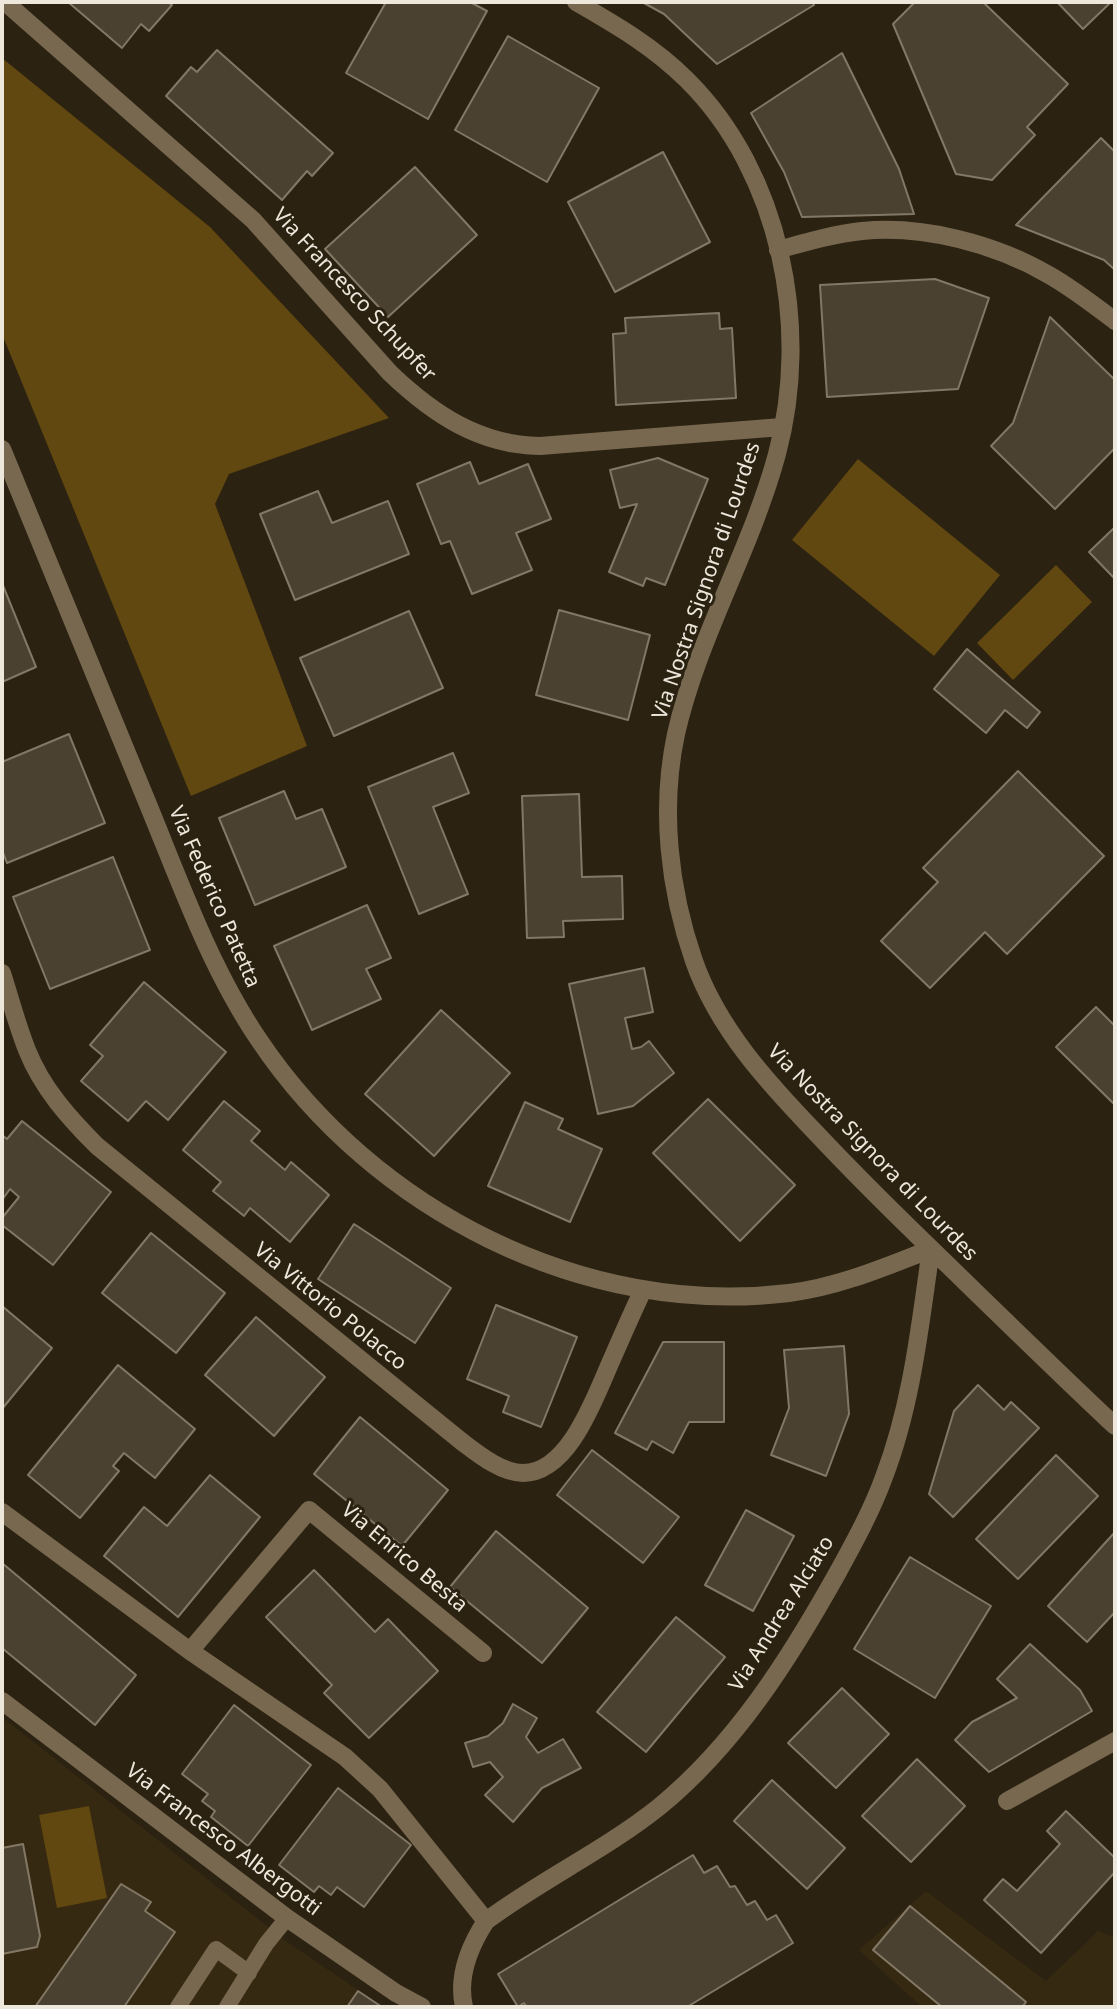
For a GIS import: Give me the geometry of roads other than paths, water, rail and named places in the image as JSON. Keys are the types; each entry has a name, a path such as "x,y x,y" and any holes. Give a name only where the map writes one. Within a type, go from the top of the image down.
{"street":[{"name":"Via Francesco Schupfer","path":"5,2 253,220 411,393 463,428 478,436 504,443 540,446 782,427"},
{"name":"Via Nostra Signora di Lourdes","path":"576,2 651,48 704,98 727,130 762,198 786,288 790,341 786,404 778,452 762,501 706,643 677,732 670,769 668,829 674,877 694,961 710,998 735,1039 800,1116 931,1249 1115,1426"},
{"path":"778,250 863,231 912,231 937,235 1022,261 1051,276 1115,321"},
{"name":"Via Federico Patetta","path":"2,449 209,949 244,1016 279,1067 328,1123 357,1151 426,1205 505,1247 551,1265 609,1283 643,1290 711,1296 786,1293 859,1276 931,1249"},
{"name":"Via Vittorio Polacco","path":"2,973 27,1051 35,1067 61,1108 97,1146 461,1441 494,1463 526,1473 546,1465 564,1450 588,1414 643,1290"},
{"name":"Via Andrea Alciato","path":"464,2007 461,1990 467,1959 486,1921 657,1808 686,1783 729,1737 788,1657 853,1544 885,1476 905,1406 931,1249"},
{"name":"Via Enrico Besta","path":"190,1651 309,1510 483,1653"},
{"path":"2,1512 190,1651 363,1772 380,1789 486,1921"},
{"name":"Via Francesco Albergotti","path":"2,1701 287,1918 396,1993 422,2007"},
{"path":"1007,1801 1115,1741"}],"lane":[{"path":"227,2007 266,1944 287,1918"},
{"path":"178,2007 216,1949 249,1973"}]}
